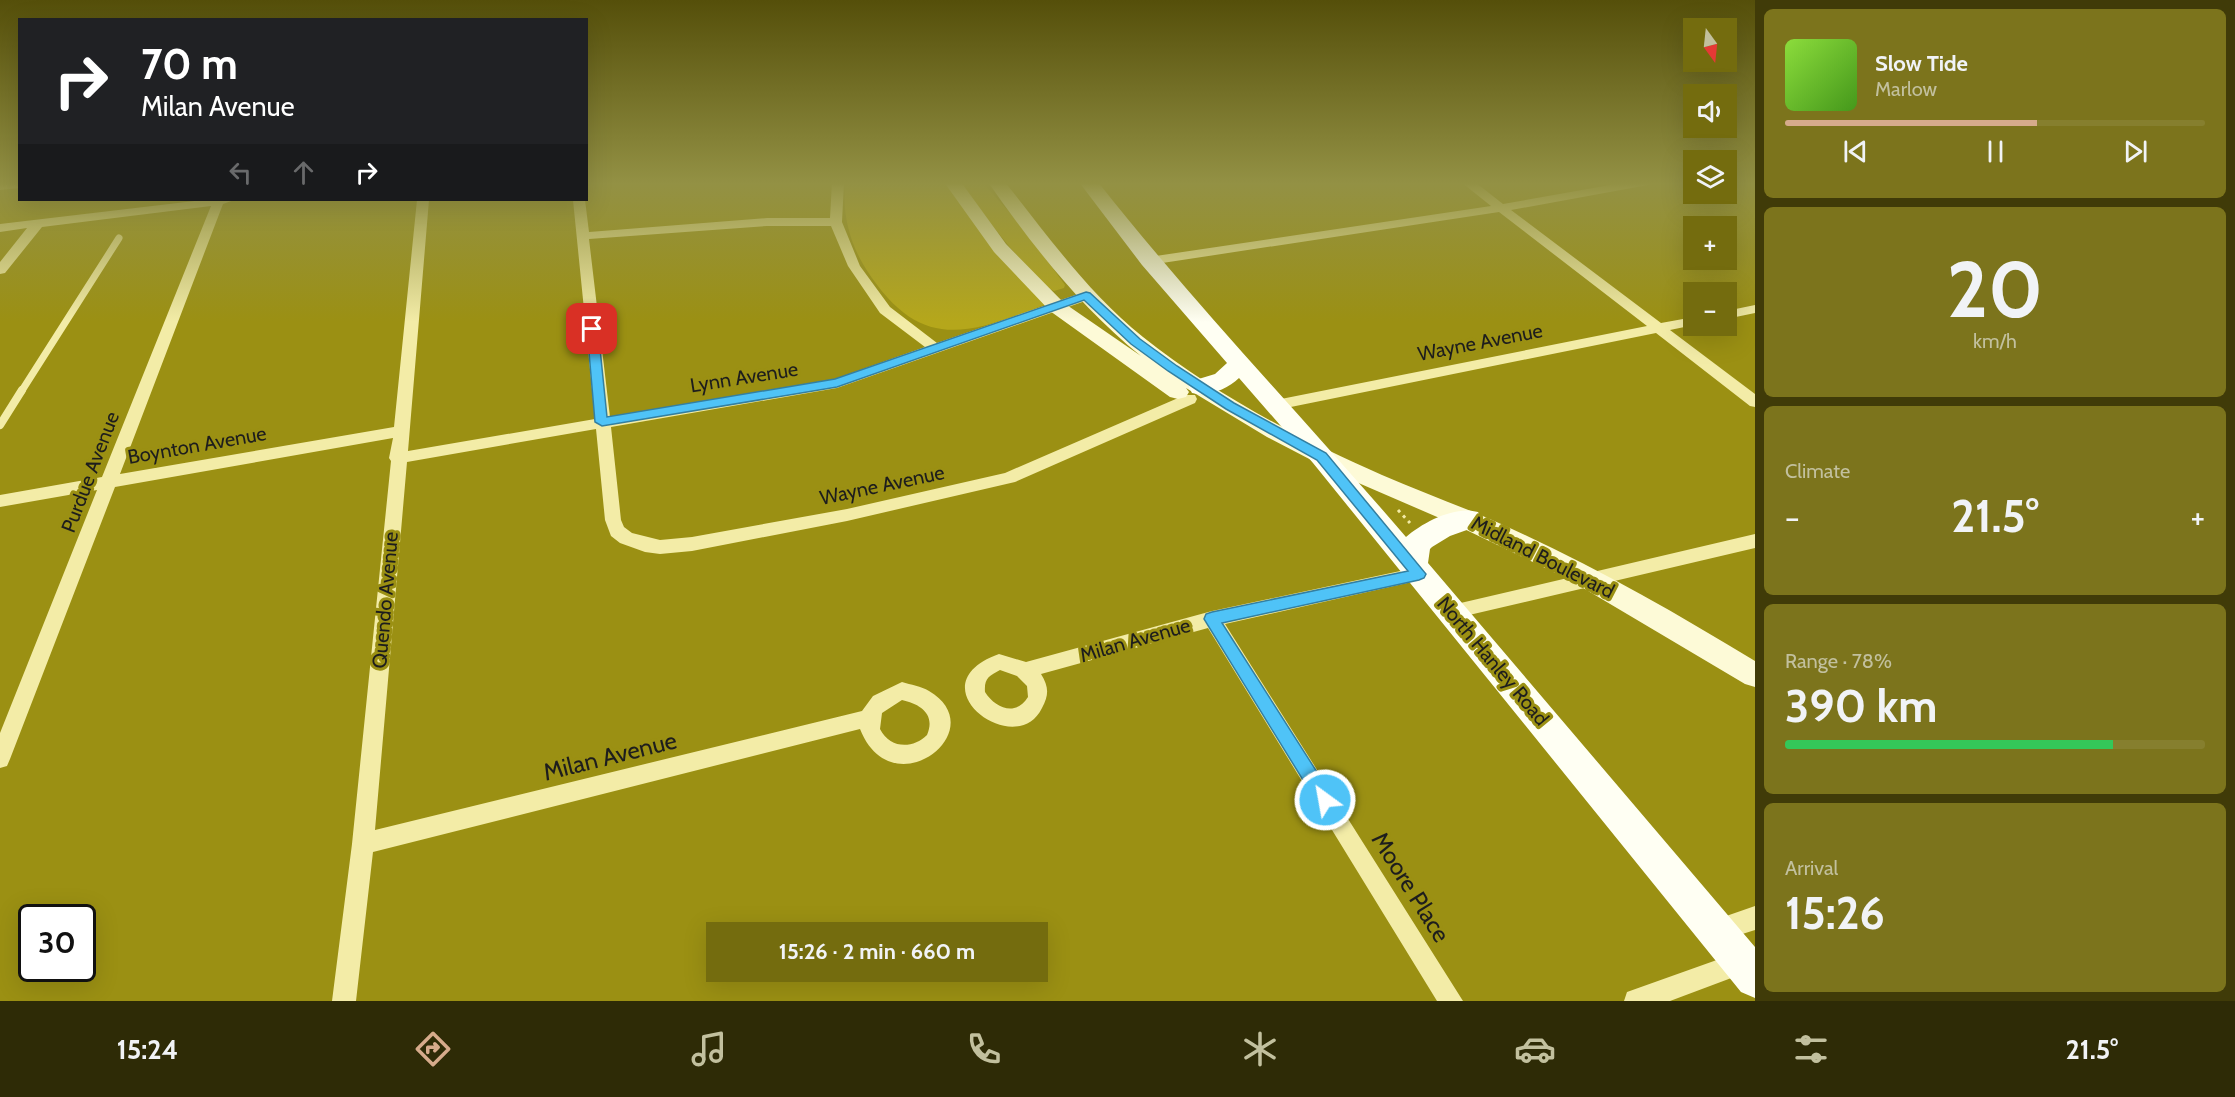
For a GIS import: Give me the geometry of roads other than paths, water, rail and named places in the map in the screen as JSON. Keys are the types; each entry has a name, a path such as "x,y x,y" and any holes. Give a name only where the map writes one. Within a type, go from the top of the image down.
{"main road":[{"name":"Midland Boulevard","path":"986,229 1000,248 1057,307 1114,349 1196,393"},
{"name":"Midland Boulevard","path":"1031,229 1086,296 1196,393 1244,429 1322,456 1373,481 1468,519 1591,579 1755,675"},
{"name":"North Hanley Road","path":"1124,229 1149,261 1322,456 1718,930 1749,971"},
{"path":"1196,393 1223,380 1240,364"},
{"path":"1416,571 1416,544 1423,537 1443,526 1468,519"}],"street":[{"path":"0,270 34,229"},
{"name":"Purdue Avenue","path":"0,759 210,229"},
{"name":"Quendo Avenue","path":"344,1001 363,843 420,229"},
{"name":"Wayne Avenue","path":"583,229 613,520 617,531 626,538 645,545 692,544 847,514 1009,478 1196,393"},
{"path":"584,236 679,229"},
{"path":"839,229 854,266 885,310 936,349"},
{"path":"1149,261 1363,229"},
{"path":"1528,229 1755,402"},
{"name":"Lynn Avenue","path":"398,458 837,383 1086,296"},
{"path":"1737,313 1755,309"},
{"name":"Wayne Avenue","path":"1276,405 1683,323"},
{"name":"Boynton Avenue","path":"0,501 401,431"},
{"path":"1452,612 1755,542"},
{"name":"Milan Avenue","path":"1027,670 1212,619 1416,571"},
{"name":"Moore Place","path":"1212,619 1451,1001"},
{"name":"Milan Avenue","path":"363,843 870,718"},
{"path":"1718,930 1755,918"},
{"path":"1636,1001 1749,971"}],"lane":[{"path":"0,425 119,238"}]}
